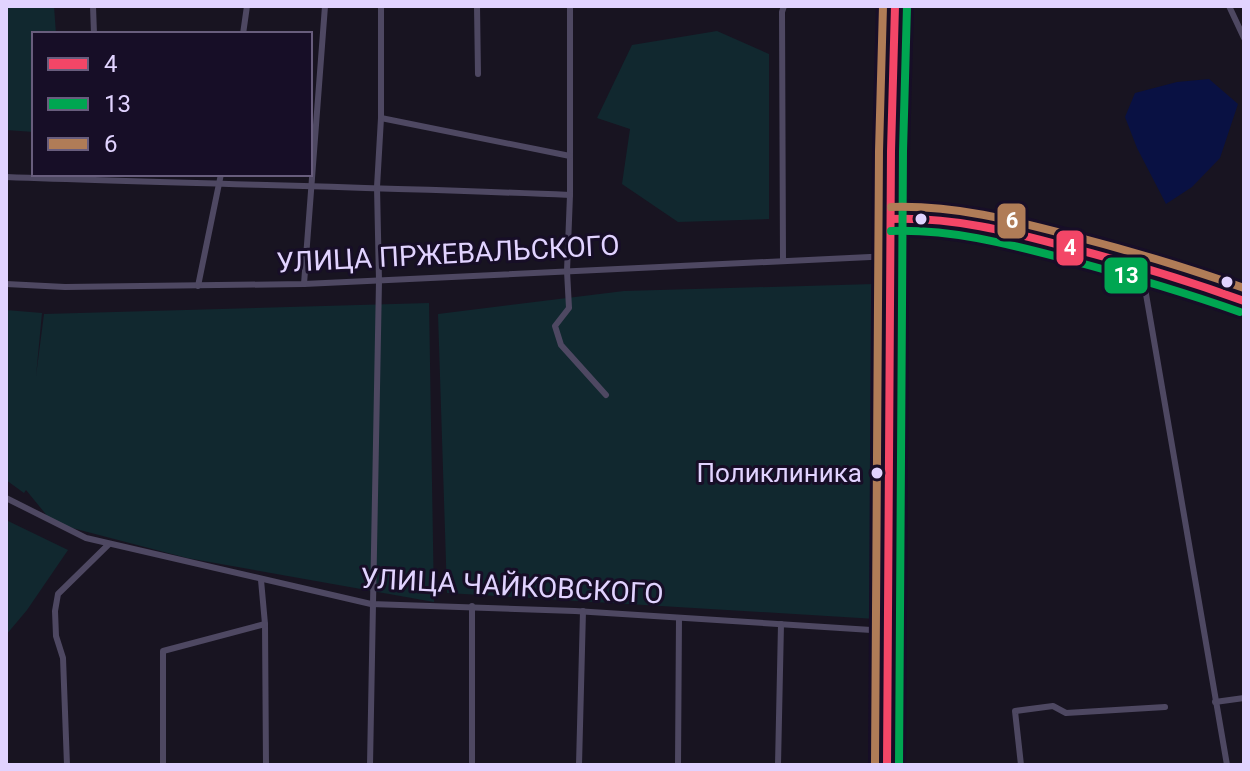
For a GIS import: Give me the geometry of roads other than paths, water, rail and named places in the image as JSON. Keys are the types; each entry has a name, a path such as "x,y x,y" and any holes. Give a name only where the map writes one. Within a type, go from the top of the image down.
{"street":[{"path":"93,6 94,32"},
{"path":"243,32 247,6"},
{"path":"304,284 325,6"},
{"path":"370,765 381,6"},
{"path":"477,6 478,74"},
{"path":"570,6 569,308 555,326 561,345 606,395"},
{"path":"783,261 784,6"},
{"path":"887,765 895,6"},
{"path":"1229,6 1244,38"},
{"path":"381,118 570,156"},
{"path":"198,286 221,176"},
{"path":"6,177 100,177 220,185 377,187 570,195"},
{"path":"891,219 931,217 1000,228 1141,265 1244,301"},
{"name":"УЛИЦА ПРЖЕВАЛЬСКОГО","path":"6,284 304,284 891,256"},
{"path":"1141,265 1227,765"},
{"name":"УЛИЦА ЧАЙКОВСКОГО","path":"6,498 86,538 371,604 583,611 887,631"},
{"path":"67,765 63,658 56,636 58,594 109,544"},
{"path":"261,580 265,624 266,765"},
{"path":"472,606 472,765"},
{"path":"579,765 583,611"},
{"path":"678,765 679,618"},
{"path":"163,765 163,651 265,624"},
{"path":"778,765 781,624"},
{"path":"1215,702 1244,698"},
{"path":"1021,765 1015,711 1053,706 1066,713 1165,707"}],"place":[{"name":"Поликлиника","path":"877,473"}]}
